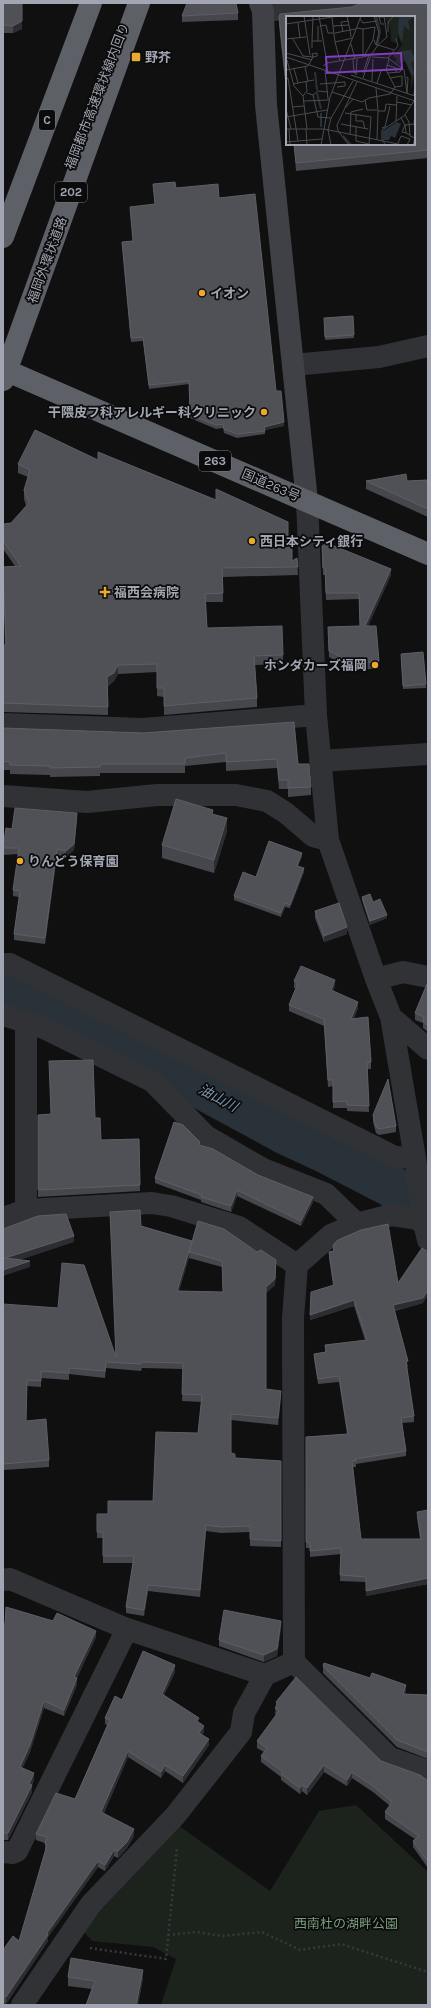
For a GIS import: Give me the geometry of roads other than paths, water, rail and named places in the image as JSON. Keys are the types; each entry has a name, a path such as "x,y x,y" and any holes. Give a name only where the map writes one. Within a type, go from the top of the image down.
{"highway":[{"path":"3,221 87,3"},
{"name":"C","path":"3,237 91,3"},
{"name":"福岡都市高速環状線内回り","path":"3,347 132,3"},
{"name":"福岡外環状道路","path":"4,373 139,3"},
{"name":"国道263号","path":"4,373 307,501 428,554"}],"street":[{"path":"350,3 262,7 266,105 307,501 316,715 328,840 376,979 391,1017 415,1158 424,1188 422,1215 428,1240"},
{"path":"293,365 379,356 428,346"},
{"path":"3,724 143,728 316,715"},
{"path":"320,761 428,754"},
{"path":"3,796 87,802 156,795 236,795 267,801 286,813 313,836 328,840"},
{"path":"3,964 10,964 102,1009 395,1157 415,1158"},
{"path":"376,979 403,972 428,977"},
{"path":"3,1015 44,1028 152,1081 206,1136 263,1169 326,1194 357,1224"},
{"path":"391,1017 428,1049"},
{"path":"26,1022 26,1210"},
{"path":"3,1218 26,1210 152,1203 171,1206 239,1227 297,1265"},
{"path":"422,1215 412,1218 391,1215 357,1224 332,1235 297,1265 293,1318 294,1662 390,1758 428,1771"},
{"path":"3,1580 10,1579 127,1629 265,1675"},
{"path":"3,1852 13,1853 17,1851 127,1629"},
{"path":"22,2005 91,1904 164,1827 241,1732 244,1712 265,1675 294,1662"}],"waterway":[{"name":"油山川","path":"3,990 61,1012 286,1134 391,1186 428,1215"}],"place":[{"name":"野芥","path":"136,57"},
{"name":"イオン","path":"202,293"},
{"name":"干隈皮フ科アレルギー科クリニック","path":"264,412"},
{"name":"西日本シティ銀行","path":"252,541"},
{"name":"福西会病院","path":"105,592"},
{"name":"ホンダカーズ福岡","path":"375,665"},
{"name":"りんどう保育園","path":"20,861"}],"park label":[{"name":"西南杜の湖畔公園","path":"346,1923"}]}
